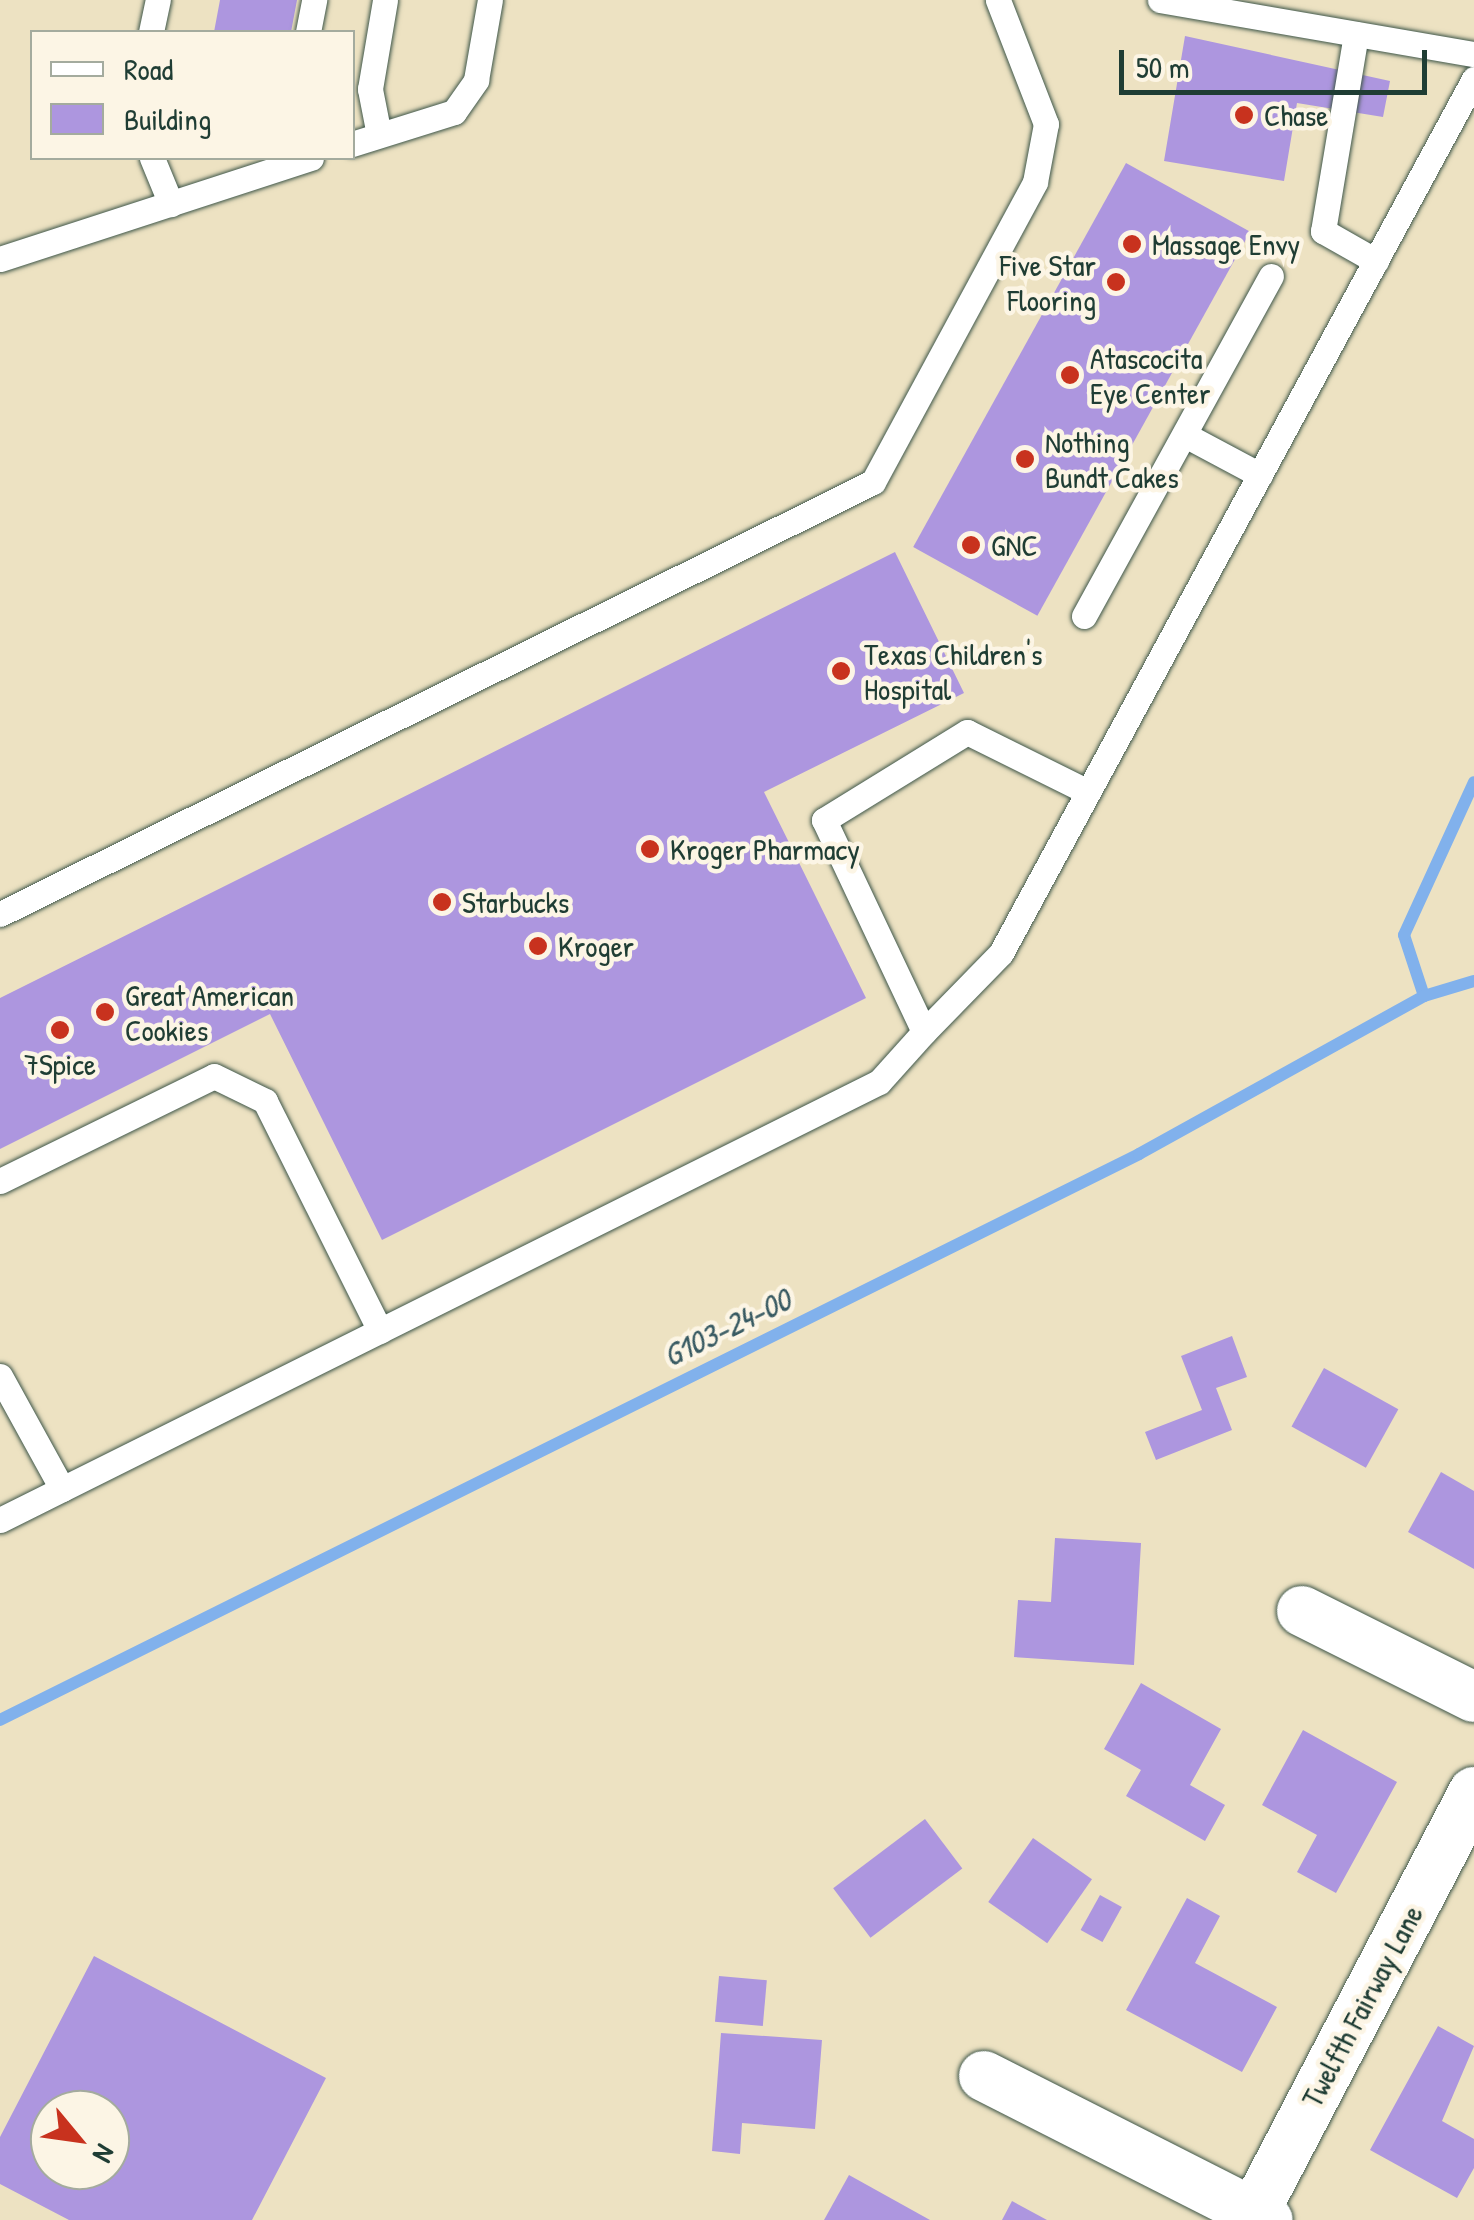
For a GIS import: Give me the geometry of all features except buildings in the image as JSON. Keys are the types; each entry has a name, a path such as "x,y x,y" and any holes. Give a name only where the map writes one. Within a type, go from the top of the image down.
{"street":[{"path":"1302,1611 1474,1696"},
{"name":"Twelfth Fairway Lane","path":"1258,2218 1474,1792"},
{"path":"984,2076 1258,2218"}],"lane":[{"path":"151,30 158,0"},
{"path":"308,30 314,0"},
{"path":"380,135 370,89 385,0"},
{"path":"355,143 454,112 476,80 490,0"},
{"path":"0,914 874,482 1034,182 1046,124 998,0"},
{"path":"1160,0 1474,54"},
{"path":"1356,34 1323,231 1376,261"},
{"path":"0,1520 879,1082 1001,953 1474,79"},
{"path":"153,160 171,204"},
{"path":"0,259 305,160"},
{"path":"1084,616 1272,276"},
{"path":"1186,435 1260,475"},
{"path":"924,1032 824,820 967,732 1088,792"},
{"path":"0,1181 214,1076 266,1101 380,1331"},
{"path":"0,1376 62,1489"}],"waterway":[{"path":"1424,996 1404,935 1474,782"},
{"name":"G103-24-00","path":"0,1720 1139,1154 1424,996 1474,981"}],"place":[{"name":"Chase","path":"1244,115"},
{"name":"Massage Envy","path":"1132,244"},
{"name":"Five Star Flooring","path":"1116,282"},
{"name":"Atascocita Eye Center","path":"1070,375"},
{"name":"Nothing Bundt Cakes","path":"1025,459"},
{"name":"GNC","path":"971,545"},
{"name":"Texas Children's Hospital","path":"841,671"},
{"name":"Kroger Pharmacy","path":"650,849"},
{"name":"Starbucks","path":"442,902"},
{"name":"Kroger","path":"538,946"},
{"name":"Great American Cookies","path":"105,1012"},
{"name":"7Spice","path":"60,1030"}]}
